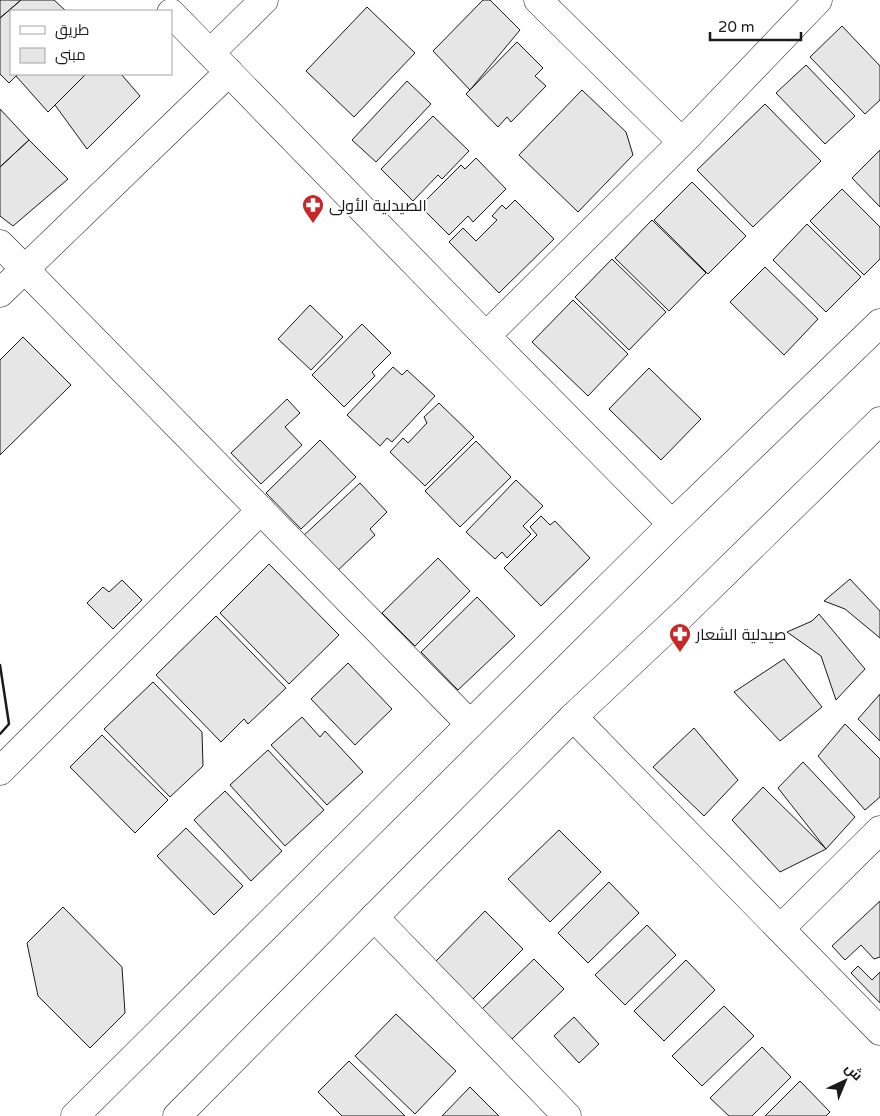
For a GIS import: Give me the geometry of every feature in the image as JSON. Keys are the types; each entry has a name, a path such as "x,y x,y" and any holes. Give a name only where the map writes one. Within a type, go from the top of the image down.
{"street":[{"path":"159,0 168,10"},
{"path":"0,293 25,269 219,62 264,0"},
{"path":"538,0 682,142"},
{"path":"486,336 682,142 818,0"},
{"path":"172,14 672,524"},
{"path":"0,244 470,724"},
{"path":"75,1116 672,524 880,323"},
{"path":"177,1116 573,717 700,598 880,421"},
{"path":"0,771 261,510"},
{"path":"573,717 880,1031"},
{"path":"780,929 880,830"},
{"path":"374,916 567,1116"}],"building":[{"path":"0,0 21,0 0,18"},
{"path":"21,0 54,0 65,10 10,10 10,75 17,75 9,83 0,74 0,18"},
{"path":"483,0 490,0 520,30 470,90 433,51"},
{"path":"367,7 415,53 354,117 306,71"},
{"path":"842,26 880,66 880,100 865,114 810,57"},
{"path":"517,42 543,68 535,76 546,86 511,122 507,117 498,127 466,94"},
{"path":"806,65 855,116 825,144 776,93"},
{"path":"17,75 85,75 48,112"},
{"path":"85,75 122,75 140,96 87,149 55,105"},
{"path":"407,81 431,104 376,162 352,140"},
{"path":"582,90 626,132 633,155 578,212 519,155"},
{"path":"765,104 821,161 753,227 697,170"},
{"path":"0,109 29,140 0,167"},
{"path":"433,116 469,151 442,179 438,175 413,201 381,169"},
{"path":"29,140 68,179 13,226 0,216 0,167"},
{"path":"880,150 880,207 852,178"},
{"path":"476,158 506,189 473,222 468,216 449,235 420,206 461,165 465,169"},
{"path":"692,182 746,236 708,274 654,220"},
{"path":"842,189 880,227 880,259 864,275 810,221"},
{"path":"515,200 554,239 499,293 449,242 463,228 476,241 497,220 492,216 502,205 506,209"},
{"path":"652,220 706,273 669,311 615,258"},
{"path":"807,224 861,277 826,312 773,260"},
{"path":"612,259 666,312 629,350 575,297"},
{"path":"765,267 818,319 784,355 730,302"},
{"path":"573,300 628,354 588,396 532,342"},
{"path":"310,305 343,337 311,370 278,339"},
{"path":"362,324 391,353 372,372 375,376 344,407 312,375"},
{"path":"23,337 71,385 0,455 0,360"},
{"path":"393,367 402,375 407,370 435,396 392,442 387,438 380,446 347,415"},
{"path":"649,368 701,419 661,460 609,409"},
{"path":"287,399 300,413 285,427 302,445 261,484 231,453"},
{"path":"439,403 474,437 425,486 390,452 403,438 408,443 427,423 424,417"},
{"path":"320,440 356,477 301,529 266,493"},
{"path":"476,441 511,477 460,527 425,491"},
{"path":"516,480 543,506 523,526 531,534 507,558 502,552 495,559 466,532"},
{"path":"360,483 387,512 370,529 375,535 334,574 301,538"},
{"path":"541,516 550,525 555,521 590,558 541,606 504,568 537,535 530,527"},
{"path":"438,558 470,591 415,646 382,613"},
{"path":"269,564 339,635 289,684 220,613"},
{"path":"850,579 880,611 880,638 845,609 824,601"},
{"path":"122,580 142,600 113,629 87,603 103,587 109,592"},
{"path":"477,597 515,636 458,690 421,652"},
{"path":"819,614 865,669 836,700 821,656 787,632 812,621"},
{"path":"216,616 286,688 248,724 244,719 221,742 156,675"},
{"path":"784,659 822,707 780,741 734,692"},
{"path":"348,663 392,709 355,745 311,699"},
{"path":"153,682 202,732 203,766 170,797 104,729"},
{"path":"880,694 880,741 858,719"},
{"path":"302,717 320,737 325,731 363,772 327,805 271,745"},
{"path":"845,724 880,759 880,797 865,810 818,756"},
{"path":"694,728 738,780 704,816 653,767"},
{"path":"102,735 168,800 135,833 70,767"},
{"path":"268,750 324,810 285,846 230,785"},
{"path":"803,762 855,817 826,849 778,788"},
{"path":"763,787 826,849 780,872 732,820"},
{"path":"225,791 282,851 251,881 194,820"},
{"path":"186,828 243,886 214,915 157,856"},
{"path":"559,830 601,872 550,922 508,879"},
{"path":"609,882 639,913 588,963 558,933"},
{"path":"880,901 880,957 874,959 861,945 845,960 832,946"},
{"path":"63,907 122,967 125,1013 90,1048 38,996 27,943"},
{"path":"485,911 523,949 473,999 435,962"},
{"path":"647,925 676,955 625,1005 595,975"},
{"path":"534,959 564,989 512,1039 482,1009"},
{"path":"686,960 715,990 664,1041 634,1011"},
{"path":"858,966 872,980 880,972 880,1003 851,973"},
{"path":"724,1006 754,1036 702,1086 672,1056"},
{"path":"396,1014 456,1071 415,1114 355,1056"},
{"path":"574,1017 599,1044 579,1063 554,1036"},
{"path":"762,1047 791,1077 752,1116 729,1116 710,1098"},
{"path":"349,1061 405,1116 342,1116 318,1092"},
{"path":"800,1081 830,1112 826,1116 765,1116"},
{"path":"470,1087 499,1116 442,1116"}],"wall":[{"path":"0,665 9,724 0,734"}],"place":[{"name":"الصيدلية الأولى","path":"313,224"},
{"name":"صيدلية الشعار","path":"680,653"}]}
